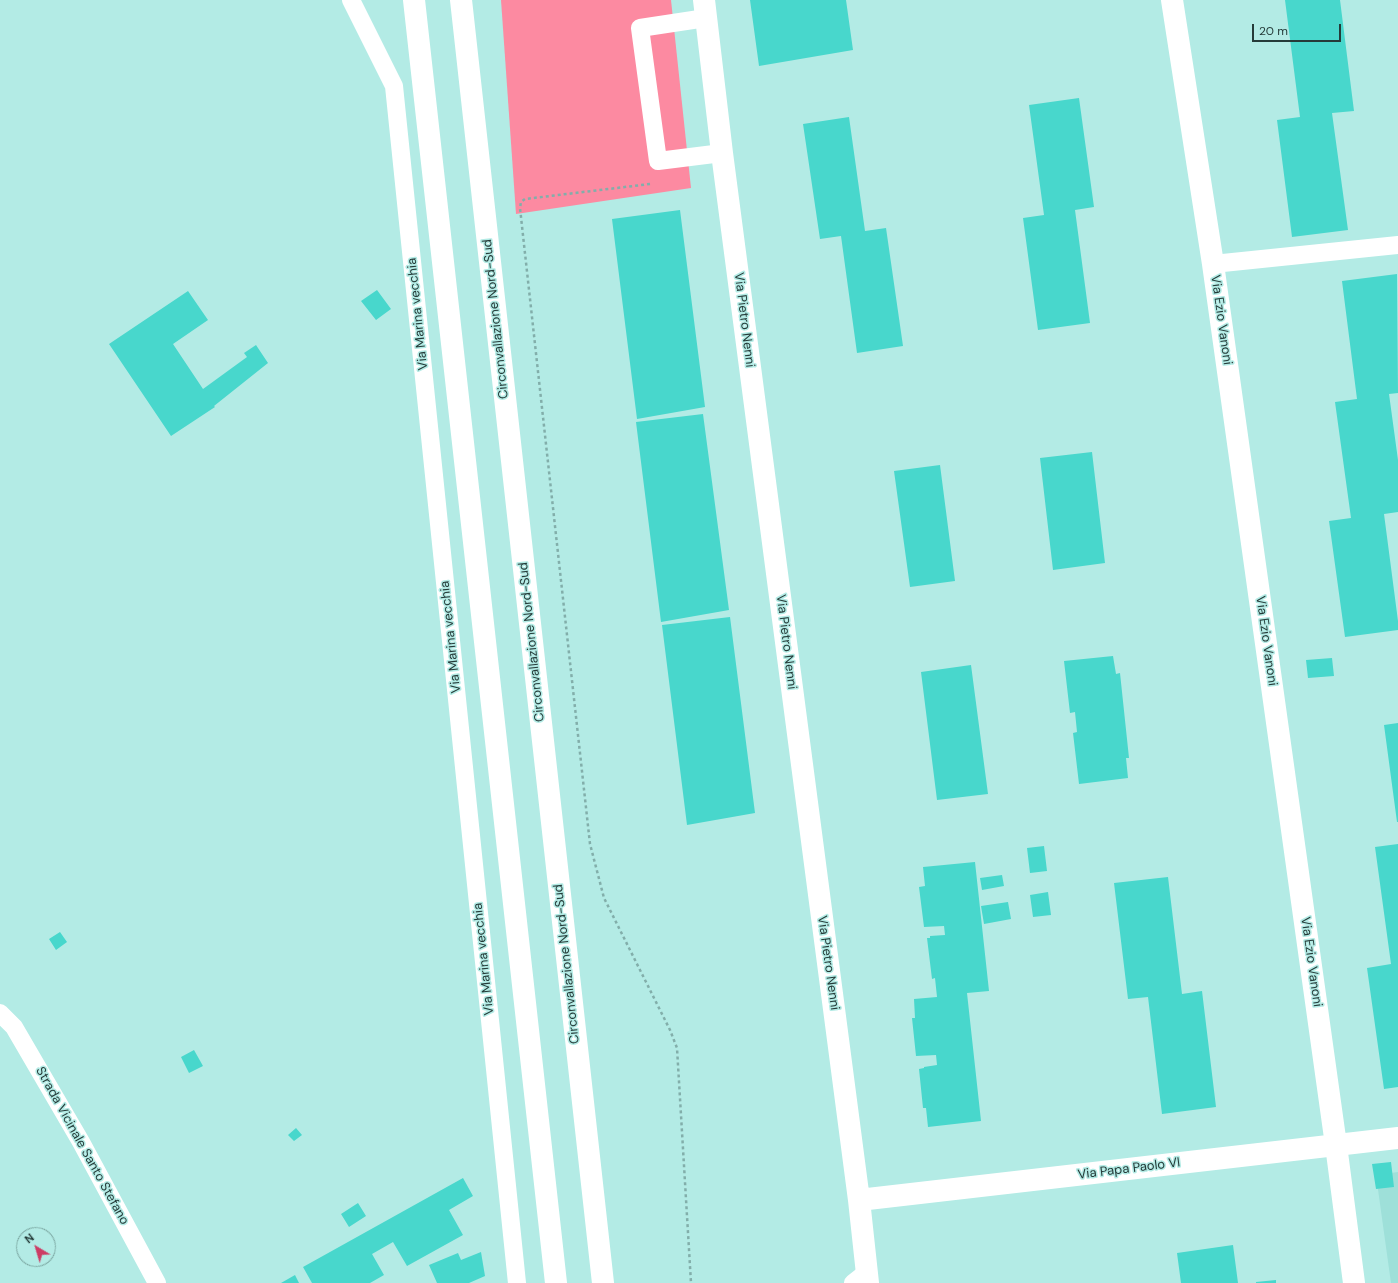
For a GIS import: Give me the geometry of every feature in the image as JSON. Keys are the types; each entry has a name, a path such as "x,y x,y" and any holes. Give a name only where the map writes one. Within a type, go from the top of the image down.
{"street":[{"path":"414,0 556,1283"},
{"name":"Circonvallazione Nord-Sud","path":"461,0 603,1283"},
{"name":"Via Ezio Vanoni","path":"1172,0 1213,264 1354,1283"},
{"name":"Via Pietro Nenni","path":"705,9 722,154 859,1200 862,1279"},
{"name":"Via Papa Paolo VI","path":"859,1200 1398,1138"}],"lane":[{"name":"Via Marina vecchia","path":"351,0 394,86 517,1283"},
{"path":"705,9 640,28 658,161 722,154"},
{"path":"1213,264 1398,245"},
{"name":"Strada Vicinale Santo Stefano","path":"0,1014 14,1027 38,1068 81,1142 157,1283"}],"path":[{"path":"656,184 525,199 521,202 520,208 590,844 604,898 670,1030 677,1048 691,1283"}],"shaded area":[{"path":"501,0 671,0 691,188 516,214"},
{"path":"1398,1172 1398,1283 1391,1283 1376,1175"}],"building":[{"path":"750,0 846,0 853,50 759,66"},
{"path":"1285,0 1340,0 1354,111 1332,113 1348,230 1292,237 1277,120 1300,117"},
{"path":"1079,98 1094,207 1075,210 1090,323 1038,330 1023,218 1044,215 1029,105"},
{"path":"849,117 865,231 886,228 903,346 857,353 841,236 820,239 803,124"},
{"path":"680,210 705,407 637,419 612,219"},
{"path":"1397,274 1398,393 1389,394 1398,460 1398,512 1384,514 1398,630 1345,637 1329,521 1351,518 1335,402 1357,399 1342,281"},
{"path":"377,290 391,309 376,320 361,301"},
{"path":"188,291 208,320 173,344 203,389 247,357 244,353 256,345 268,363 214,406 215,407 171,436 109,344"},
{"path":"703,414 729,610 661,622 636,422"},
{"path":"1092,452 1105,563 1053,570 1040,458"},
{"path":"940,465 955,581 910,587 894,471"},
{"path":"730,617 755,813 687,825 662,625"},
{"path":"1113,656 1116,674 1120,673 1129,758 1126,758 1128,778 1079,784 1073,733 1077,732 1075,712 1070,713 1064,661"},
{"path":"1332,658 1334,676 1308,678 1306,660"},
{"path":"971,665 988,794 937,800 921,672"},
{"path":"1398,723 1398,822 1397,822 1384,725"},
{"path":"1398,844 1398,1087 1384,1089 1367,968 1391,964 1375,847"},
{"path":"1044,846 1047,871 1030,873 1027,848"},
{"path":"975,862 989,991 967,993 981,1121 928,1127 926,1108 923,1108 919,1069 937,1065 936,1055 916,1056 912,1018 915,1018 914,999 937,997 935,978 932,979 927,938 930,938 930,936 945,935 944,926 924,927 919,887 925,886 923,867"},
{"path":"1002,875 1004,886 982,890 980,878"},
{"path":"1168,877 1182,994 1202,991 1216,1107 1162,1114 1148,997 1128,999 1114,883"},
{"path":"1048,892 1051,915 1033,917 1030,895"},
{"path":"1008,902 1011,919 984,924 981,906"},
{"path":"60,932 67,942 56,950 49,939"},
{"path":"194,1050 203,1066 189,1073 181,1057"},
{"path":"296,1128 302,1135 294,1141 288,1135"},
{"path":"1391,1162 1394,1187 1376,1189 1372,1164"},
{"path":"463,1178 473,1196 449,1210 463,1235 407,1266 393,1242 372,1254 384,1275 370,1283 312,1283 303,1267"},
{"path":"358,1203 366,1216 349,1227 341,1214"},
{"path":"1233,1245 1238,1283 1181,1283 1177,1253"},
{"path":"481,1252 485,1276 469,1283 437,1283 429,1265 458,1253 461,1260"},
{"path":"295,1275 299,1283 281,1283"},
{"path":"1276,1280 1276,1283 1256,1283 1256,1282"}]}
